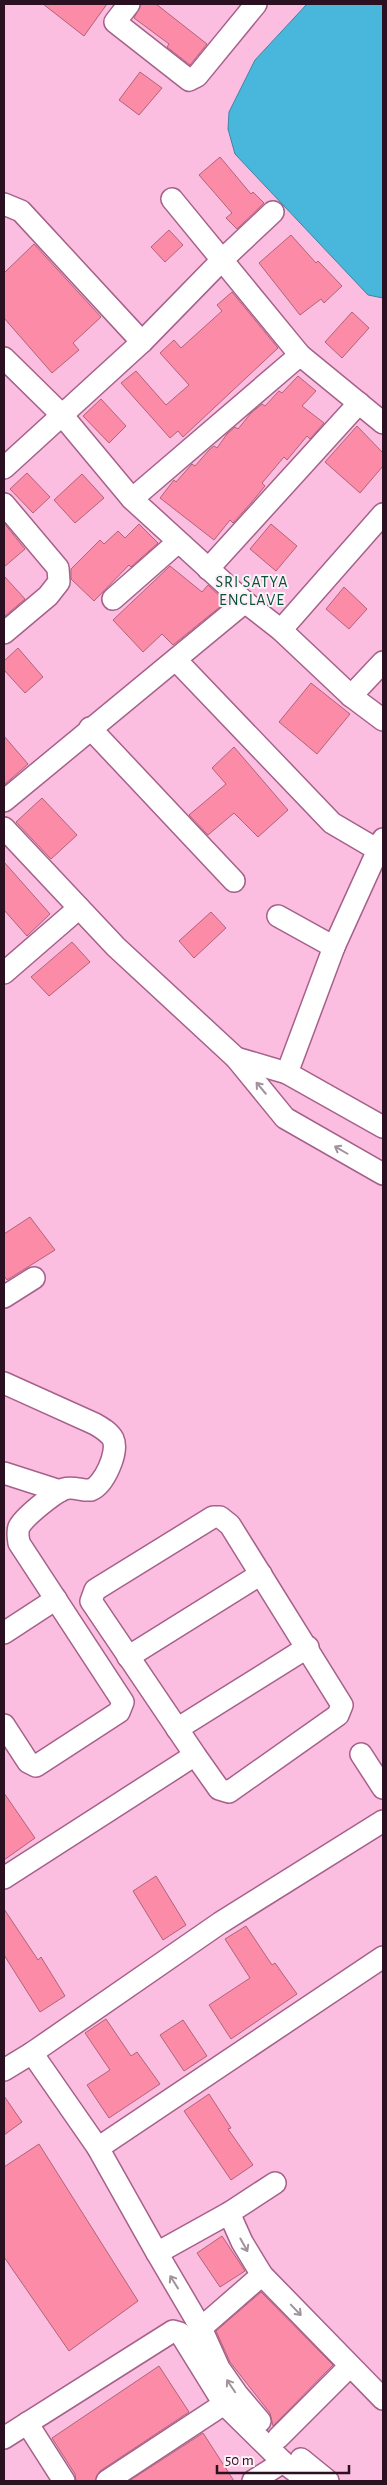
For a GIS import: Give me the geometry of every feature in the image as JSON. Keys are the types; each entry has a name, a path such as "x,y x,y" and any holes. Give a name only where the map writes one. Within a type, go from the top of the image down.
{"street":[{"path":"129,4 115,22 190,80 197,76 256,4"},
{"path":"172,199 300,355 383,423"},
{"path":"4,204 21,211 142,342"},
{"path":"4,468 142,342 222,260 273,212"},
{"path":"132,499 300,355"},
{"path":"4,358 62,415 132,499 245,602 281,630 351,696 383,720"},
{"path":"208,569 358,403"},
{"path":"4,504 58,568 59,582 48,596 4,633"},
{"path":"281,630 383,514"},
{"path":"113,599 178,542"},
{"path":"4,801 90,728 245,602"},
{"path":"176,660 332,822 381,844 334,947 287,1073"},
{"path":"351,696 383,662"},
{"path":"90,728 234,881"},
{"path":"4,828 116,947 236,1058 285,1118 383,1174"},
{"path":"4,973 80,908"},
{"path":"278,916 334,947"},
{"path":"236,1058 287,1073 383,1127"},
{"path":"4,1297 34,1278"},
{"path":"4,1383 95,1424 113,1439 114,1452 96,1488 86,1491 72,1488 60,1491 25,1519 18,1530 18,1537 56,1599 121,1697 122,1708 36,1766 28,1762 4,1725"},
{"path":"4,1473 60,1491"},
{"path":"220,1517 230,1525 261,1574 341,1700 342,1710 338,1715 229,1792 219,1789 91,1601 95,1590 208,1518 220,1517"},
{"path":"128,1657 261,1574"},
{"path":"4,1633 56,1599"},
{"path":"177,1728 308,1647"},
{"path":"361,1754 383,1788"},
{"path":"4,1878 195,1755"},
{"path":"4,2070 32,2053 220,1923 383,1821"},
{"path":"98,2148 383,1957"},
{"path":"32,2053 98,2148 201,2328 219,2368 237,2394 278,2438 328,2481"},
{"path":"157,2253 229,2213 275,2183"},
{"path":"229,2213 242,2242 262,2275 383,2399"},
{"path":"201,2328 262,2275"},
{"path":"4,2438 173,2331 180,2333 224,2404 283,2462 308,2481"},
{"path":"278,2438 350,2366"},
{"path":"107,2481 224,2404"},
{"path":"27,2423 64,2481"},
{"path":"254,2481 283,2462"}],"water":[{"path":"307,4 383,4 383,298 368,295 235,154 228,129 229,112 255,60"}],"building":[{"path":"43,4 107,4 84,36"},
{"path":"141,4 156,4 207,44 190,65 167,47 169,44 134,18"},
{"path":"140,72 162,88 139,115 119,100"},
{"path":"220,157 251,194 253,192 264,203 237,229 226,218 232,213 199,175"},
{"path":"169,230 183,245 165,262 151,247"},
{"path":"291,235 316,263 318,261 342,286 324,303 321,299 300,315 259,263"},
{"path":"34,244 101,317 73,343 79,350 52,373 4,318 4,273"},
{"path":"232,292 278,348 183,437 178,431 170,438 121,383 136,371 166,405 189,385 160,353 174,340 181,348 222,311 217,305"},
{"path":"352,312 369,328 342,358 325,342"},
{"path":"298,376 316,391 302,406 324,423 310,439 307,436 287,460 284,457 262,483 265,486 251,503 233,523 230,520 214,540 160,498 174,480 176,482 192,464 195,466 214,446 217,448 227,434 235,427 238,429 251,413 262,404 265,406 279,391 282,393"},
{"path":"101,399 126,426 109,443 83,416"},
{"path":"357,426 383,453 383,466 360,493 325,462"},
{"path":"27,473 50,497 33,513 10,489"},
{"path":"82,474 104,498 75,523 54,500"},
{"path":"4,523 25,549 4,567"},
{"path":"139,524 158,543 131,567 129,565 94,601 71,579 71,569 100,540 104,544 118,531 125,538"},
{"path":"271,524 297,546 276,571 250,549"},
{"path":"170,566 202,592 208,585 226,602 173,645 162,634 143,652 113,620"},
{"path":"4,576 25,599 4,617"},
{"path":"344,587 367,609 349,629 326,609"},
{"path":"18,648 43,677 25,693 4,670 4,661"},
{"path":"311,683 350,714 317,754 279,722"},
{"path":"4,736 28,764 4,785"},
{"path":"234,747 288,810 258,837 234,813 208,835 189,815 226,784 212,768"},
{"path":"42,798 77,835 51,859 16,822"},
{"path":"4,862 50,914 27,936 4,910"},
{"path":"211,912 226,928 194,958 179,941"},
{"path":"72,942 90,962 49,996 31,977"},
{"path":"30,1217 55,1250 7,1280 4,1276 4,1234"},
{"path":"4,1793 35,1838 4,1860"},
{"path":"156,1876 186,1925 163,1940 133,1891"},
{"path":"4,1909 38,1960 41,1957 65,1996 40,2012 4,1955"},
{"path":"246,1926 272,1965 275,1963 297,1994 231,2039 209,2005 250,1978 225,1939"},
{"path":"106,2019 131,2056 137,2052 160,2084 109,2118 87,2085 110,2070 85,2033"},
{"path":"183,2020 207,2056 184,2071 160,2035"},
{"path":"209,2094 231,2128 228,2129 253,2165 231,2180 184,2111"},
{"path":"4,2096 22,2122 4,2135"},
{"path":"39,2144 138,2301 69,2351 4,2257 4,2167"},
{"path":"222,2236 245,2271 220,2287 197,2253"},
{"path":"261,2292 333,2365 273,2426 270,2413 230,2362 216,2331"},
{"path":"159,2366 189,2412 100,2471 95,2481 76,2481 75,2474 52,2438"},
{"path":"203,2433 234,2481 129,2481"}],"district":[{"name":"SRI SATYA ENCLAVE","path":"252,591"}]}
